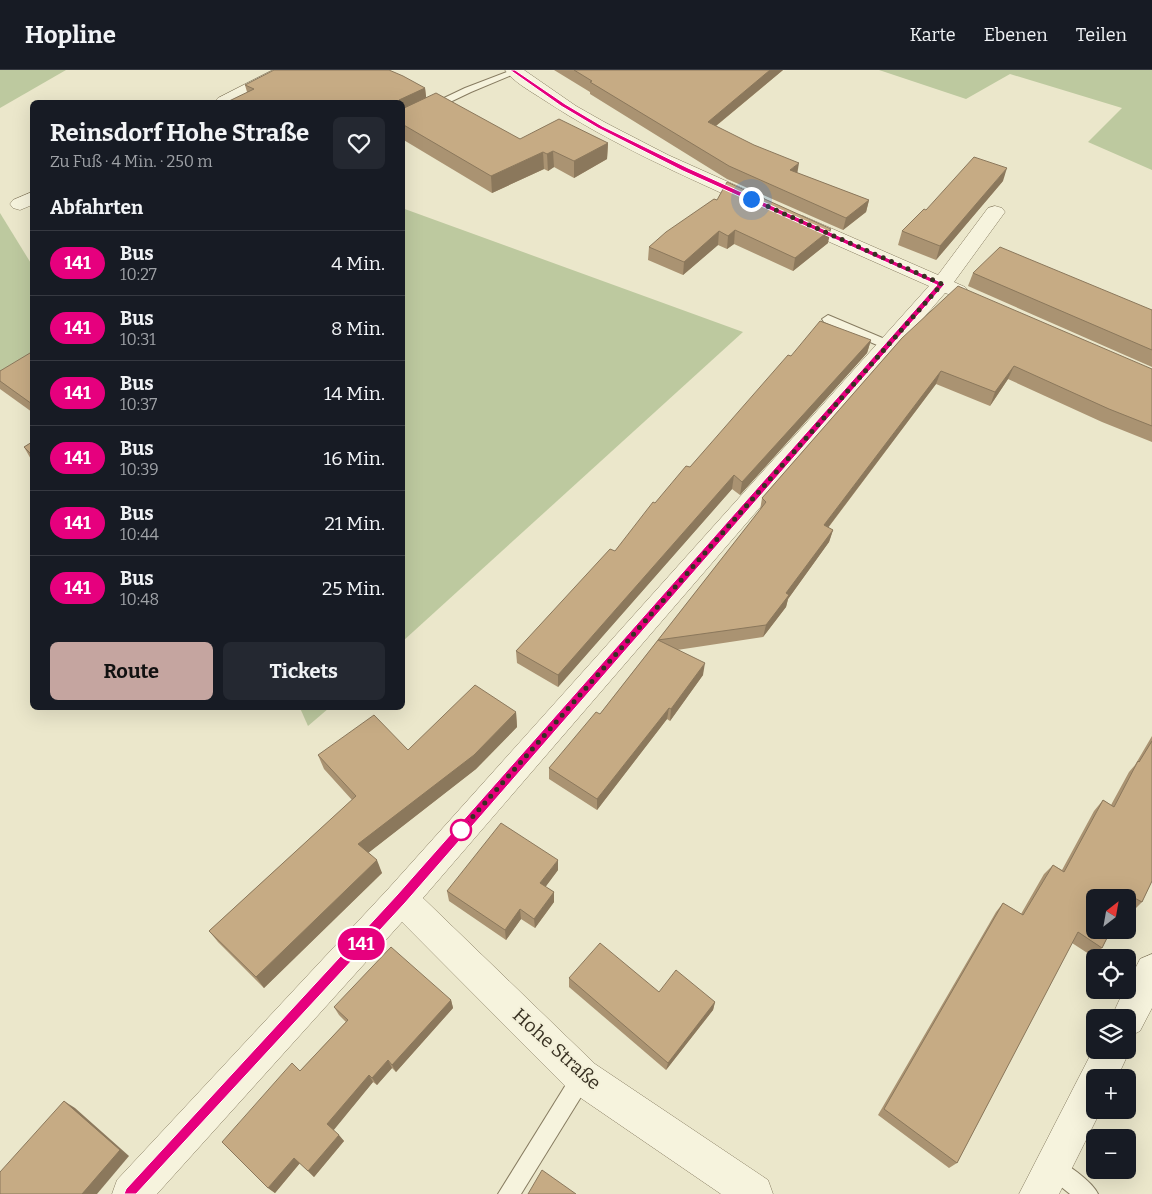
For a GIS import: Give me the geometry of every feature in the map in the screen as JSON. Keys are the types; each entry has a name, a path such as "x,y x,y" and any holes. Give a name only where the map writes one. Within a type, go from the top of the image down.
{"street":[{"path":"228,100 286,70"},
{"path":"514,71 563,105 600,127 779,212 977,300"},
{"path":"131,1194 401,899 942,284 995,212"},
{"name":"Hohe Straße","path":"401,899 582,1077 754,1194"},
{"path":"1133,1009 1152,971"},
{"path":"1045,1181 1086,1101"}],"lane":[{"path":"405,121 468,90 514,71"},
{"path":"828,319 888,345"},
{"path":"509,1194 582,1077"},
{"path":"1045,1181 1087,1194"}],"green space":[{"path":"0,70 66,70 0,108"},
{"path":"879,70 1152,70 1152,170 1088,142 1122,108 1010,74 966,99"},
{"path":"405,209 743,332 405,639"},
{"path":"0,213 30,262 30,358 0,377"},
{"path":"301,710 327,710 308,726"}],"building":[{"path":"274,70 389,70 425,88 399,100 231,100 254,89 245,85"},
{"path":"574,70 770,70 708,122 754,145 799,163 790,170 869,200 846,218 729,166 590,82 592,81"},
{"path":"436,93 520,139 559,119 608,143 574,161 553,151 547,154 543,152 491,176 405,126 405,108"},
{"path":"974,157 1007,168 940,246 902,231 924,209 926,210"},
{"path":"727,182 831,229 795,258 735,230 728,236 719,231 684,262 649,247 666,232 714,199 717,200"},
{"path":"1000,247 1152,310 1152,350 973,273"},
{"path":"958,286 1152,369 1152,426 1109,409 1014,366 995,392 941,371 824,525 833,530 786,593 789,595 766,625 658,640 766,502 762,498 902,338"},
{"path":"820,321 871,340 742,482 734,475 558,675 516,651 610,549 615,551 653,502 655,503 686,466 690,467 788,355 791,356"},
{"path":"30,353 30,403 0,381 0,371"},
{"path":"30,443 30,453 24,447"},
{"path":"658,640 705,663 671,709 669,708 597,799 549,768 596,712 600,714"},
{"path":"475,685 516,712 474,755 358,844 377,860 256,977 209,931 356,796 318,755 374,715 408,750"},
{"path":"1152,741 1152,881 1142,902 1136,899 1136,889 1086,889 1086,937 1078,932 957,1163 884,1109 1003,903 1023,915 1053,865 1064,872 1103,800 1114,807"},
{"path":"501,823 558,860 540,883 554,892 534,919 520,909 505,930 447,891"},
{"path":"1088,939 1106,939 1102,948"},
{"path":"600,943 659,992 676,970 715,1002 668,1063 569,978"},
{"path":"391,947 451,1000 392,1065 388,1060 372,1078 369,1075 327,1124 339,1135 308,1171 294,1158 268,1188 222,1142 292,1063 300,1071 348,1020 334,1007"},
{"path":"64,1101 120,1150 82,1194 0,1194 0,1172"},
{"path":"542,1170 576,1194 528,1194"}],"bus line":[{"name":"141","path":"131,1194 401,899 942,284 686,170 600,127 563,105 513,70"}],"route":[{"path":"461,830 942,284 751,199"}]}
